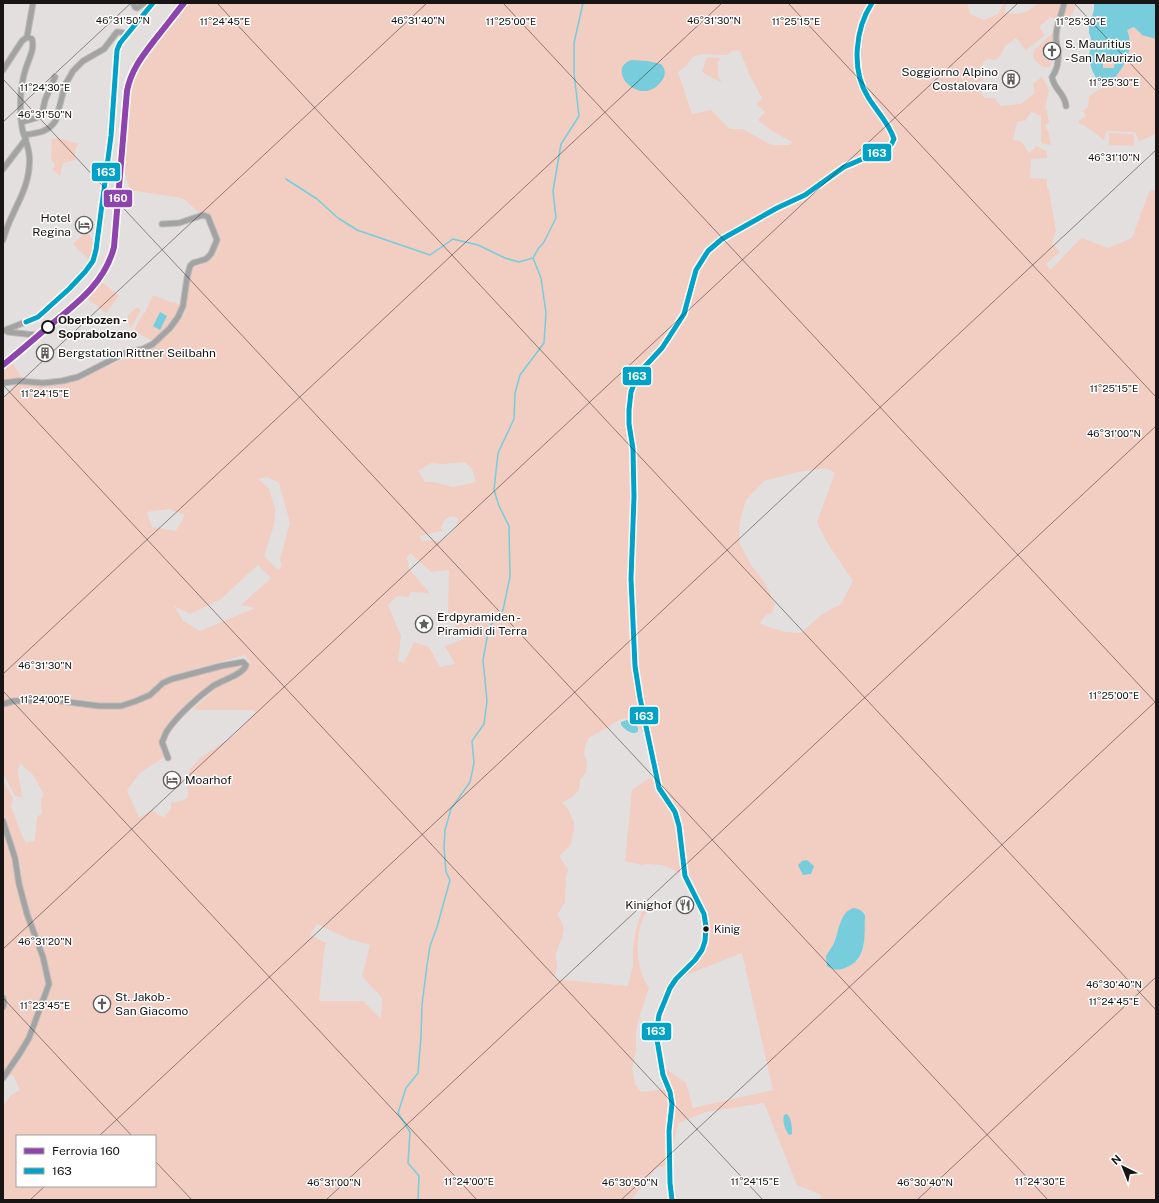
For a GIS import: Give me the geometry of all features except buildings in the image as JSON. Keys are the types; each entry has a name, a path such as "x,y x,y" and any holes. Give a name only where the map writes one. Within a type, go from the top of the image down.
{"street":[{"path":"3,70 22,41 27,37 33,3"},
{"path":"133,3 137,8 145,3"},
{"path":"5,330 38,317 69,289 93,261 98,237 111,136 116,56 118,47 153,3"},
{"path":"672,1200 670,1183 669,1131 672,1104 670,1092 663,1075 656,1034 659,1015 670,988 676,979 695,960 702,950 705,941 706,927 704,914 700,904 685,876 679,826 675,812 659,788 640,698 635,666 630,579 634,497 633,450 629,424 631,392 638,374 662,348 684,314 696,270 708,251 722,239 777,208 805,195 844,166 883,150 891,145 894,139 893,134 865,92 858,72 860,35 864,20 872,3"},
{"path":"1064,3 1057,27 1056,37 1058,63 1052,77 1053,83 1066,99 1066,106"},
{"path":"3,170 25,137 44,131 56,120 65,84 75,69 83,61 104,49 117,32 127,34"},
{"path":"3,240 23,192 29,170 29,148 25,137 20,110 21,92 25,72 34,46 32,39 27,37"},
{"path":"22,122 36,118 42,114 45,100 54,77"},
{"path":"3,383 19,381 53,383 78,377 125,353 143,349 154,343 178,317 183,306 190,266 193,263 206,259 211,254 217,240 208,217 204,215 179,223 162,224"},
{"path":"5,330 8,332 35,335"},
{"path":"3,704 14,701 53,700 99,706 121,706 150,695 163,683 172,679 221,666 243,662 246,665 244,669 214,685 180,716 166,732 162,742 168,758"},
{"path":"3,821 15,858 19,884 27,914 43,957 49,984 29,1038 3,1078"},
{"path":"3,998 3,1007"}],"shaded area":[{"path":"180,3 871,3 861,24 859,82 892,134 893,139 890,144 844,166 804,194 721,238 695,270 683,314 662,347 638,374 630,393 633,497 630,579 634,648 646,733 627,718 621,719 589,738 585,746 584,755 587,762 586,773 580,779 579,790 572,797 562,803 568,809 574,822 574,830 570,846 559,856 568,870 566,876 565,902 557,915 563,925 564,930 556,954 557,968 553,979 628,986 633,966 633,950 636,929 642,911 644,908 648,909 639,932 638,958 644,980 649,988 639,1018 636,1033 636,1050 632,1068 635,1084 641,1092 667,1089 670,1106 666,1131 668,1166 657,1167 631,1200 3,1200 3,1106 11,1095 20,1090 13,1075 3,1077 3,1014 6,1005 3,1005 3,829 26,902 22,883 21,867 3,812 3,780 13,798 11,806 26,843 35,841 37,817 42,813 41,799 44,795 33,775 20,763 18,771 22,797 15,796 3,773 3,707 9,704 41,701 121,707 151,696 173,681 221,667 239,664 241,666 240,670 208,686 181,711 162,734 159,742 164,757 140,773 127,790 139,818 152,810 164,818 171,808 171,803 184,800 188,797 187,779 190,769 199,759 234,735 255,713 254,710 196,710 194,708 217,686 241,675 246,671 248,665 251,663 245,655 169,676 149,693 136,700 119,703 102,703 36,695 9,699 3,702 3,402 14,385 59,385 152,346 185,313 189,266 205,258 211,251 214,239 205,217 182,198 130,190 119,154 126,79 134,61","holes":["732,51 740,51 750,76 762,98 757,104 765,112 758,120 769,129 792,142 790,145 772,145 742,129 730,129 711,110 692,114 678,72 686,66 693,57 702,54 727,55","465,462 472,469 476,482 453,487 434,482 425,482 418,471 431,463 443,464","268,477 279,483 290,523 280,559 282,566 278,570 264,556 274,525 275,509 269,489 258,479","169,509 185,515 176,531 152,527 147,512","450,516 458,518 455,529 449,535 440,542 431,540 422,541 419,536 442,531 441,527 445,520","410,553 431,572 449,570 448,615 464,639 445,646 455,664 440,667 429,647 414,642 404,663 398,661 401,636 388,605 397,596 409,597 411,592 430,593 409,569 407,558","258,565 271,578 241,605 255,608 200,631 183,621 174,606 190,614 221,599","317,924 346,938 370,945 362,976 382,998 381,1019 363,1001 319,1001 326,943 310,935","35,935 50,986 46,985 42,965"]},
{"path":"875,3 967,3 970,14 984,20 998,14 1004,3 1008,3 1005,7 1005,13 1018,14 1028,11 1039,3 1062,3 1056,19 1050,17 1039,27 1045,35 1026,50 1016,38 1005,46 1001,55 996,60 988,59 983,62 983,79 978,87 984,98 995,98 1000,106 1021,104 1035,93 1033,84 1042,77 1049,90 1045,108 1049,122 1045,126 1048,131 1051,145 1041,143 1041,116 1031,112 1025,121 1017,122 1013,140 1022,142 1029,153 1037,146 1047,152 1047,158 1031,159 1030,178 1047,179 1047,188 1049,190 1056,231 1052,243 1060,252 1046,264 1051,270 1082,238 1108,248 1132,238 1149,192 1156,189 1156,1200 820,1200 821,1195 797,1185 764,1103 706,1112 678,1123 671,1158 671,1130 675,1102 664,1067 686,1083 693,1108 773,1090 742,953 681,977 694,964 708,929 687,877 682,830 660,788 636,666 631,579 635,497 630,424 632,393 639,374 663,348 684,314 697,271 708,251 722,240 777,209 845,167 884,152 895,139 871,101 860,76 860,49 862,32","holes":["826,468 835,473 817,522 826,541 853,581 841,604 821,615 801,633 785,632 760,624 764,617 772,613 775,604 765,583 751,565 740,544 740,521 746,500 764,481 798,472","865,915 862,954 858,960 851,965 836,970 828,952 833,946 843,917"]},
{"path":"1066,3 1077,3 1069,20 1061,20"},
{"path":"1134,27 1139,33 1156,39 1156,134 1139,141 1135,132 1106,131 1104,140 1084,125 1079,124 1079,121 1086,116 1083,111 1088,107 1089,96 1109,85 1123,67 1129,53 1130,45 1126,30"},
{"path":"1055,31 1054,46 1049,48 1043,57 1052,63 1050,67 1042,67 1033,58 1034,50"},
{"path":"707,57 721,58 717,64 718,75 722,83 702,72"},
{"path":"1111,57 1115,58 1114,68 1103,68 1103,62"},
{"path":"1109,133 1134,134 1134,146 1109,145"},
{"path":"59,138 79,143 75,150 75,160 63,163 60,176 52,169 55,164 51,160 51,139"},
{"path":"86,232 93,239 91,254 88,259 73,244"},
{"path":"102,282 119,296 106,313 88,299"},
{"path":"153,295 180,305 177,315 165,330 152,341 134,331 143,313 145,313"},
{"path":"137,307 141,310 131,328 129,327 128,315"},
{"path":"12,362 23,380 3,381 3,370"},
{"path":"654,775 657,789 674,813 678,826 682,870 679,873 661,865 642,865 625,861 632,790"}],"water":[{"path":"1094,3 1156,3 1156,39 1142,35 1134,27 1127,30 1130,46 1129,53 1119,73 1109,85 1105,86 1097,80 1092,70 1089,58 1091,38 1089,26 1094,10","holes":["1111,57 1115,59 1114,68 1103,68 1103,62 1106,59"]},
{"path":"632,60 661,64 665,71 663,79 654,88 645,91 636,90 629,85 624,78 622,71 624,64"},
{"path":"160,312 167,316 160,330 153,326"},
{"path":"627,720 637,726 638,732 632,733 621,725 621,722"},
{"path":"807,860 814,866 811,874 803,875 798,865 802,861"},
{"path":"854,908 861,910 865,915 864,939 861,953 858,959 852,964 842,969 833,969 827,966 826,956 835,940 842,918 849,910"},
{"path":"787,1114 790,1118 792,1126 792,1134 789,1135 783,1120 784,1115"}],"waterway":[{"path":"418,1200 419,1176 408,1163 410,1132 398,1113 406,1088 418,1073 422,1005 430,946 450,880 446,872 444,847 445,830 451,809 470,782 474,763 472,741 484,724 487,701 483,660 489,627 503,610 510,577 509,526 499,506 494,490 498,453 514,419 515,393 520,375 544,343 546,313 541,278 533,258 544,242 556,218 553,191 561,144 579,116 574,73 574,43 583,3"},
{"path":"286,179 317,199 338,218 357,230 430,255 453,239 478,245 505,258 519,262 533,258"}],"rail line":[{"name":"160","path":"3,365 79,301 97,282 110,260 114,247 127,91 129,83 143,56 184,3"}],"transit line":[{"name":"163","path":"26,322 38,317 69,289 93,261 96,250 111,136 117,50 120,43 153,3"},
{"name":"163","path":"672,1200 670,1183 669,1131 672,1104 670,1092 663,1075 656,1034 659,1015 670,988 676,979 695,960 702,950 705,941 706,927 704,914 685,876 679,826 675,812 659,788 640,698 635,666 631,579 634,497 633,449 629,424 631,392 638,374 662,348 684,314 696,270 708,251 722,239 777,208 805,195 844,167 891,145 894,139 892,133 868,97 859,75 857,62 857,50 862,25 866,13 872,3"}],"place":[{"name":"S. Mauritius - San Maurizio","path":"1052,51"},
{"name":"Soggiorno Alpino Costalovara","path":"1011,79"},
{"name":"Hotel Regina","path":"84,225"},
{"name":"Oberbozen - Soprabolzano","path":"48,327"},
{"name":"Bergstation Rittner Seilbahn","path":"45,353"},
{"name":"Erdpyramiden - Piramidi di Terra","path":"424,624"},
{"name":"Moarhof","path":"172,780"},
{"name":"Kinighof","path":"685,905"},
{"name":"Kinig","path":"706,929"},
{"name":"St. Jakob - San Giacomo","path":"102,1004"}]}
